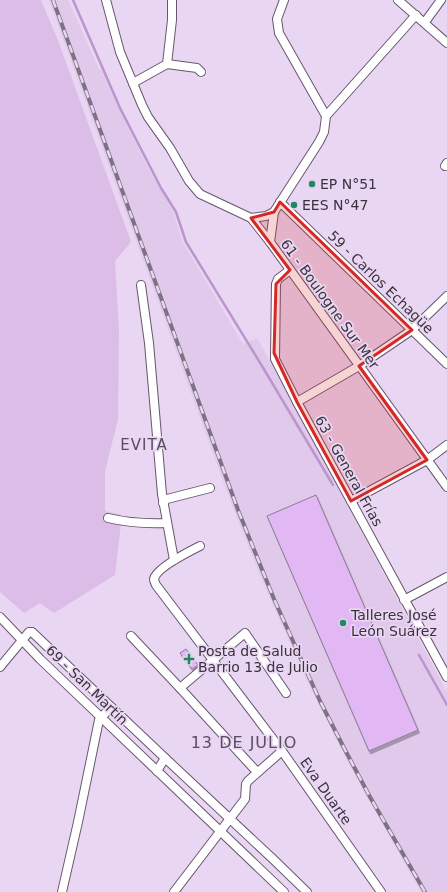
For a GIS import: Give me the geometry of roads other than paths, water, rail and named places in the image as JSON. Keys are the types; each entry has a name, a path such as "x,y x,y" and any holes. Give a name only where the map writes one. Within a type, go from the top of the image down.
{"street":[{"path":"106,0 120,52 148,117 170,148 196,190 200,194 251,218 270,242"},
{"path":"167,64 172,20 172,0"},
{"path":"284,0 277,19 279,32 326,116 416,15"},
{"path":"398,0 425,22 447,43"},
{"path":"425,22 441,0"},
{"path":"133,83 167,64 197,68 201,72"},
{"name":"61 - Boulogne Sur Mer","path":"326,116 324,132 319,142 274,212 270,242 447,488"},
{"name":"59 - Carlos Echagüe","path":"280,202 447,364"},
{"path":"251,218 266,216 274,212"},
{"name":"63 - General Frías","path":"290,270 278,279 276,284 275,359 447,677"},
{"path":"141,285 149,343 163,503 174,560"},
{"path":"297,402 359,366 412,330 447,296"},
{"path":"351,500 427,460 447,445"},
{"path":"163,503 167,498 210,488"},
{"path":"108,518 133,523 167,523"},
{"name":"Eva Duarte","path":"200,546 166,565 155,577 154,580 156,585 282,752 381,892"},
{"path":"404,600 447,577"},
{"name":"69 - San Martín","path":"0,617 40,659 284,892"},
{"name":"69 - San Martín","path":"22,640 29,632 32,632 306,892"},
{"path":"180,688 245,633 286,693"},
{"path":"131,636 257,772"},
{"path":"0,667 22,640"},
{"path":"62,892 78,822 95,735 99,720 111,707"},
{"path":"174,892 245,799 246,784 248,781 282,752"},
{"path":"157,771 165,758"}],"waterway":[{"path":"73,0 120,108 161,188 176,212 186,242 333,485"},
{"path":"419,655 447,705"}],"railway":[{"path":"53,0 238,510 274,599 320,701 343,746 370,797 425,892"}],"place":[{"name":"EP N°51","path":"312,184"},
{"name":"EES N°47","path":"294,205"},
{"name":"Talleres José León Suárez","path":"343,623"},
{"name":"Posta de Salud Barrio 13 de Julio","path":"189,659"}],"district":[{"name":"EVITA","path":"144,445"},
{"name":"13 DE JULIO","path":"244,742"}]}
